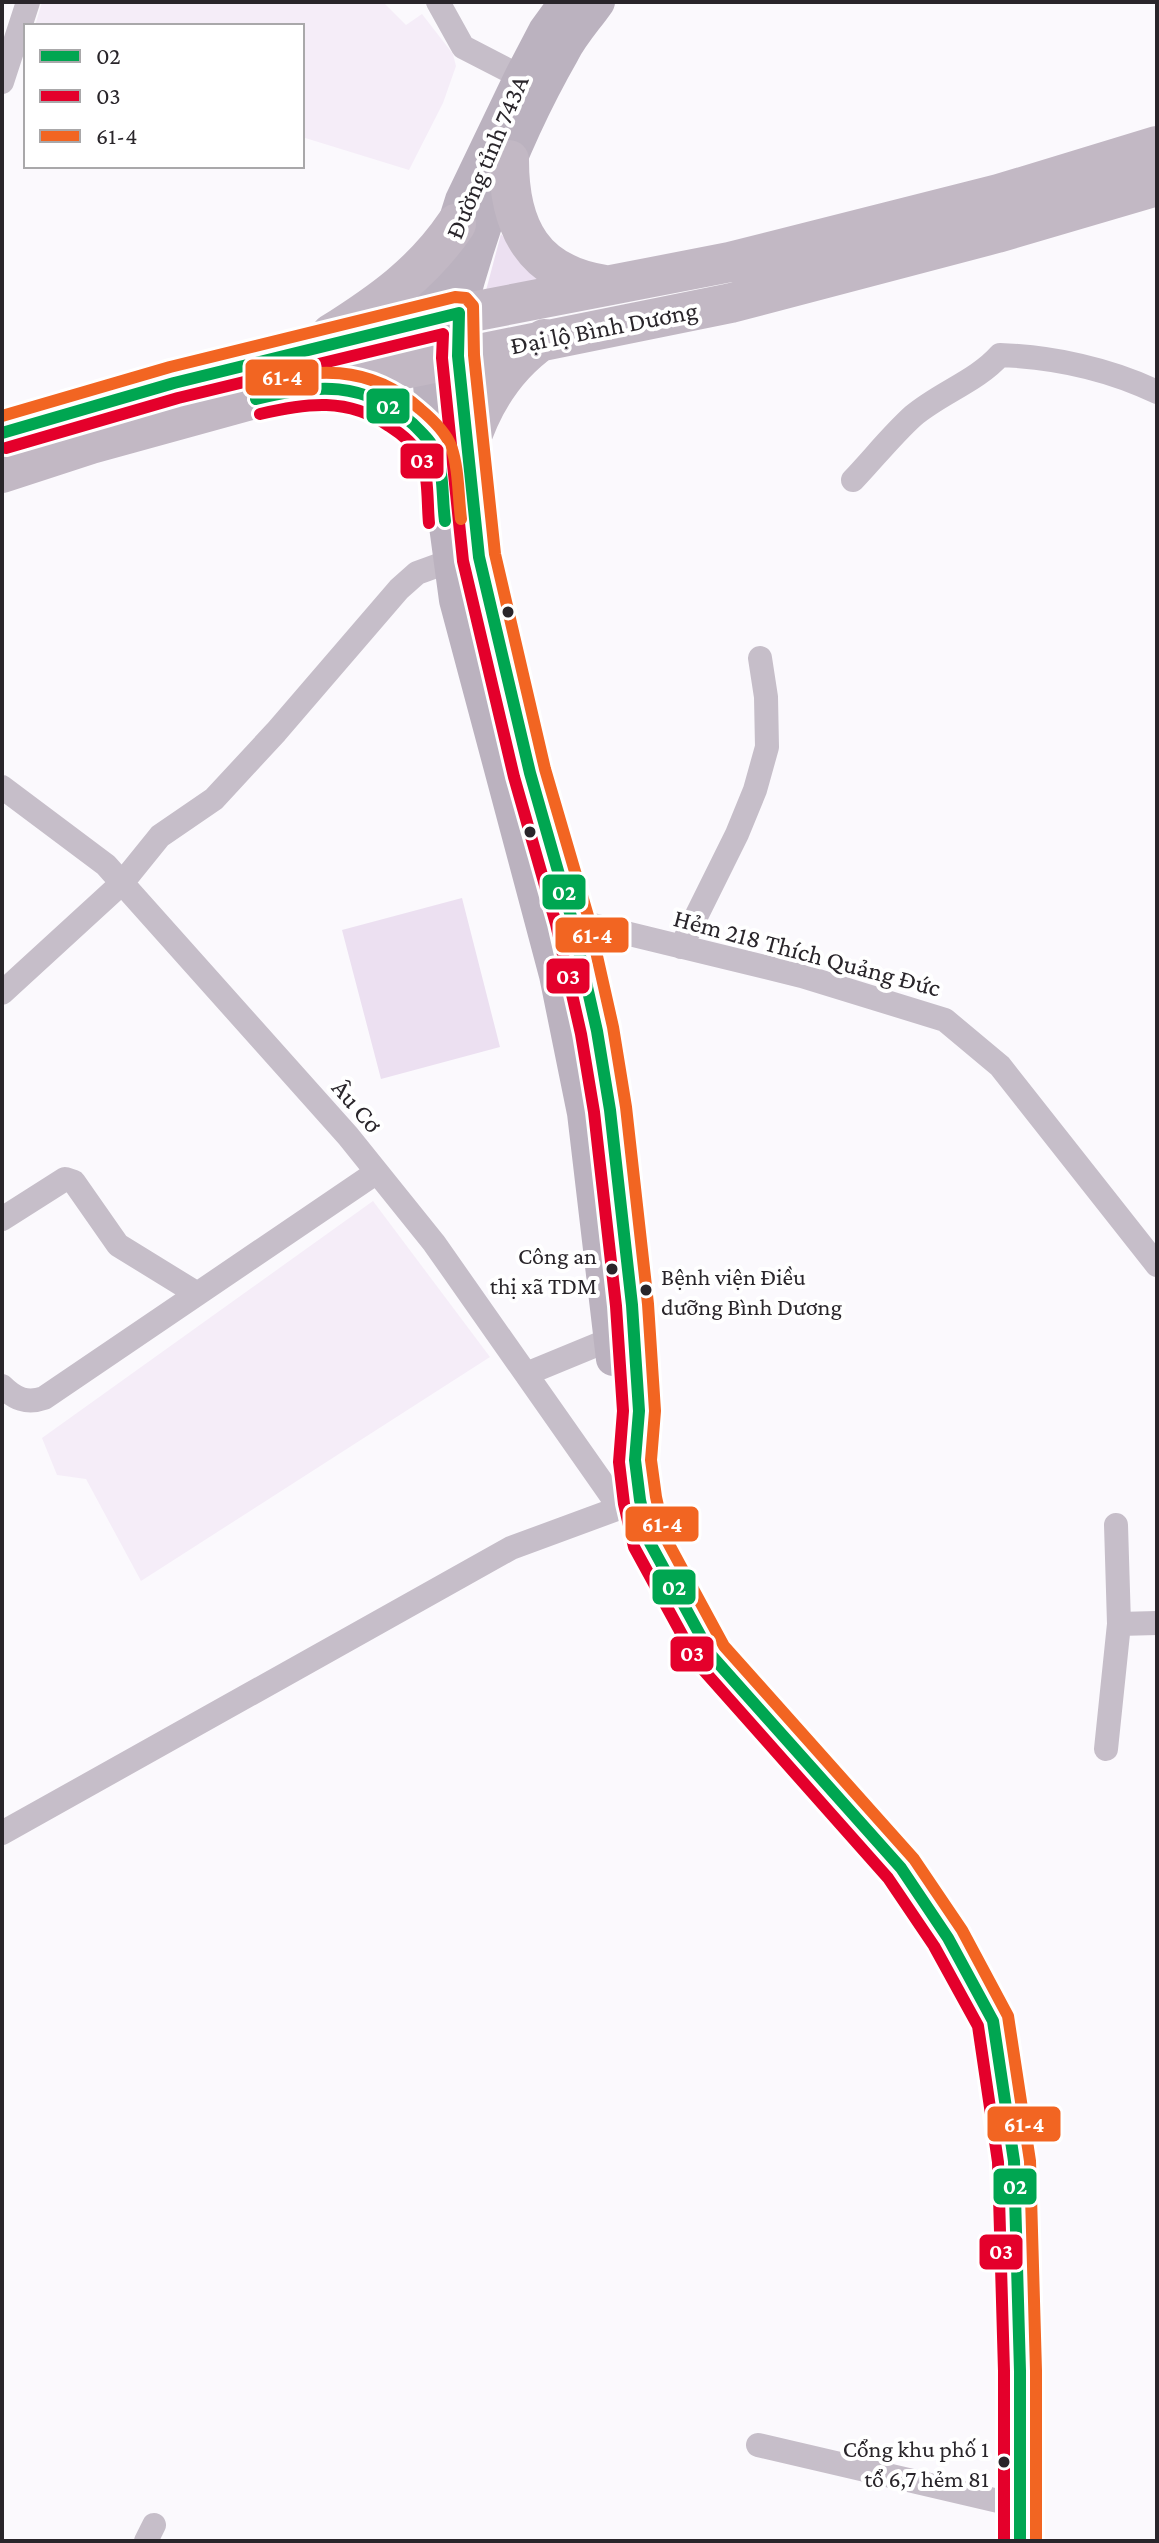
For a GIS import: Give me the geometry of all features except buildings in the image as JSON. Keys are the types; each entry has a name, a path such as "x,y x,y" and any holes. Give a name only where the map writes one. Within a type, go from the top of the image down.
{"highway":[{"name":"Đại lộ Bình Dương","path":"2,473 170,421 444,317 774,251 999,194 1157,146"},
{"path":"509,160 515,216 529,246 550,265 578,279 609,285"},
{"name":"Đại lộ Bình Dương","path":"2,433 112,399 304,370 443,359 731,303 997,233 1157,186"},
{"path":"456,224 428,261 304,370 348,392 381,401 452,450 475,427 492,393 523,355 544,339"},
{"path":"443,359 444,317"}],"main road":[{"name":"Đường tỉnh 743A","path":"444,317 439,273 469,186 545,31 566,2"},
{"name":"Đường tỉnh 743A","path":"444,317 474,256 509,160 563,50 598,2"},
{"path":"443,359 452,450 450,561 456,600 517,777 557,921 597,1031 597,1112 639,1411 630,1504 711,1655 901,1868 948,1938 993,2021 1014,2161 1020,2371 1020,2541"},
{"path":"452,450 479,557 517,777"},
{"path":"612,1232 611,1339 621,1427 635,1460"}],"street":[{"path":"2,82 28,2"},
{"path":"438,2 463,47 521,77"},
{"path":"853,480 913,416 966,379 986,370 1000,355 1047,358 1137,382 1157,392"},
{"path":"2,993 122,883 160,836 214,799 276,732 389,599 417,573 450,561"},
{"path":"681,947 737,834 755,790 767,747 766,697 760,658"},
{"name":"Âu Cơ","path":"2,787 106,865 377,1172 434,1243 526,1374 630,1504"},
{"name":"Hẻm 218 Thích Quảng Đức","path":"557,921 802,976 945,1020 1000,1066 1157,1265"},
{"path":"2,1386 21,1400 34,1402 44,1398 377,1172"},
{"path":"2,1219 65,1179 74,1182 118,1245 196,1293"},
{"path":"526,1374 611,1339"},
{"path":"2,1833 511,1548 630,1504"},
{"path":"1106,1749 1119,1624 1116,1525"},
{"path":"1119,1624 1157,1623"},
{"path":"758,2445 1020,2506"}],"shaded area":[{"path":"42,2 383,2 406,25 422,14 453,54 456,66 443,103 409,170 304,138 304,24 36,24"},
{"path":"501,234 544,283 484,298"},
{"path":"462,898 500,1047 381,1079 342,930"},
{"path":"373,1201 490,1357 141,1581 86,1479 57,1475 42,1438"}],"transit line":[{"name":"61-4","path":"2,416 170,367 455,297 466,298 473,306 474,355 495,554 545,769 588,916 613,1027 626,1107 648,1304 655,1411 651,1460 665,1537 724,1646 914,1859 962,1930 1008,2016 1030,2161 1036,2371 1036,2541"},
{"name":"02","path":"2,433 174,383 459,313 458,356 479,557 530,773 572,920 597,1031 610,1110 632,1305 639,1411 635,1460 650,1543 711,1655 901,1868 948,1938 993,2021 1014,2161 1020,2371 1020,2541"},
{"name":"03","path":"6,448 178,398 443,334 442,358 463,561 514,777 556,924 581,1034 594,1112 616,1306 623,1411 619,1462 634,1547 698,1664 888,1878 934,1946 978,2026 998,2162 1004,2371 1004,2541"},
{"name":"61-4","path":"252,384 297,375 340,373 381,383 401,394 434,421 451,446 456,464 461,519"},
{"name":"02","path":"256,399 299,390 339,389 377,399 395,410 413,424 434,449 439,461 445,521"},
{"name":"03","path":"260,414 326,405 358,410 389,426 414,447 423,463 429,523"}],"place":[{"name":"Công an thị xã TDM","path":"612,1269"},
{"name":"Bệnh viện Điều dưỡng Bình Dương","path":"646,1290"},
{"name":"Cổng khu phố 1 tổ 6,7 hẻm 81","path":"1004,2462"}]}
